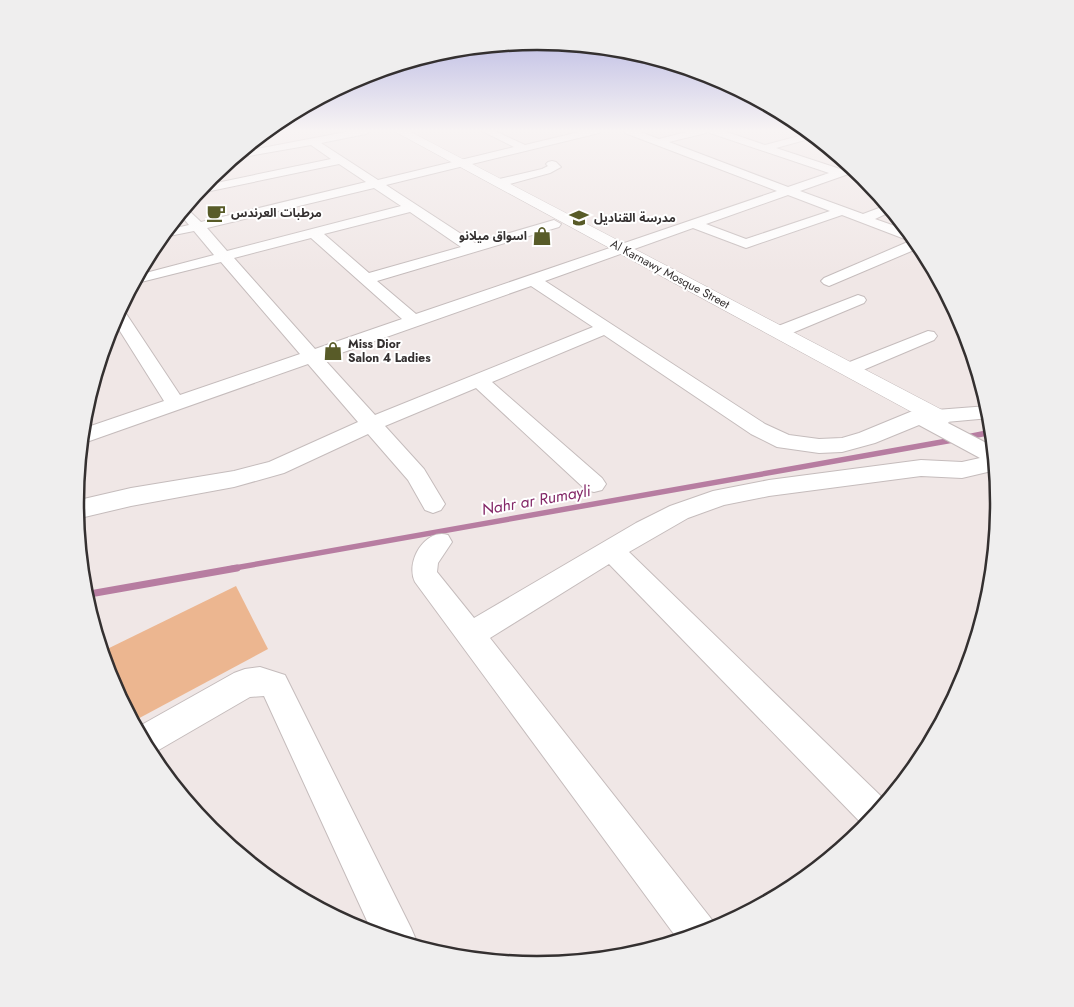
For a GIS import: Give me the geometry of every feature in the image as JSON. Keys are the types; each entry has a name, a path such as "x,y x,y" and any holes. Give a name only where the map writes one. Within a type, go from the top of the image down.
{"main road":[{"name":"Al Karnawy Mosque Street","path":"476,178 554,224 615,251 779,332 849,370 924,419"},
{"name":"Al Karnawy Mosque Street","path":"486,178 499,183 615,251 924,419"}],"street":[{"path":"211,188 258,178"},
{"path":"367,178 473,248"},
{"path":"174,232 401,178"},
{"path":"499,183 519,178"},
{"path":"757,178 901,233"},
{"path":"89,434 826,178"},
{"path":"144,278 412,207"},
{"path":"863,219 883,210"},
{"path":"694,224 746,244 842,211"},
{"path":"187,215 416,475 434,504"},
{"path":"366,279 554,224"},
{"path":"314,233 414,321"},
{"path":"829,281 910,246"},
{"path":"533,280 758,430 785,442 819,446 842,445 924,419 981,413"},
{"path":"779,332 858,300"},
{"path":"122,321 176,404"},
{"path":"84,508 131,497 234,479 276,468 372,424 606,328"},
{"path":"849,370 928,336"},
{"path":"480,381 594,484"},
{"path":"924,419 988,454"},
{"path":"470,635 679,512 721,497 769,488 921,468 962,470 989,464"},
{"path":"439,542 425,561 424,574 694,929"},
{"path":"612,551 871,811"},
{"path":"149,738 245,684 260,681 274,685 393,934"}],"shaded area":[{"path":"236,586 268,649 138,719 118,677 108,649"}],"waterway":[{"name":"Nahr ar Rumayli","path":"967,437 985,433"},
{"name":"Nahr ar Rumayli","path":"229,569 953,440"},
{"name":"Nahr ar Rumayli","path":"92,594 237,568"}],"place":[{"name":"مرطبات العرندس","path":"216,213"},
{"name":"مدرسة القناديل","path":"579,218"},
{"name":"اسواق ميلانو","path":"542,236"},
{"name":"Miss Dior Salon 4 Ladies","path":"333,351"}]}
